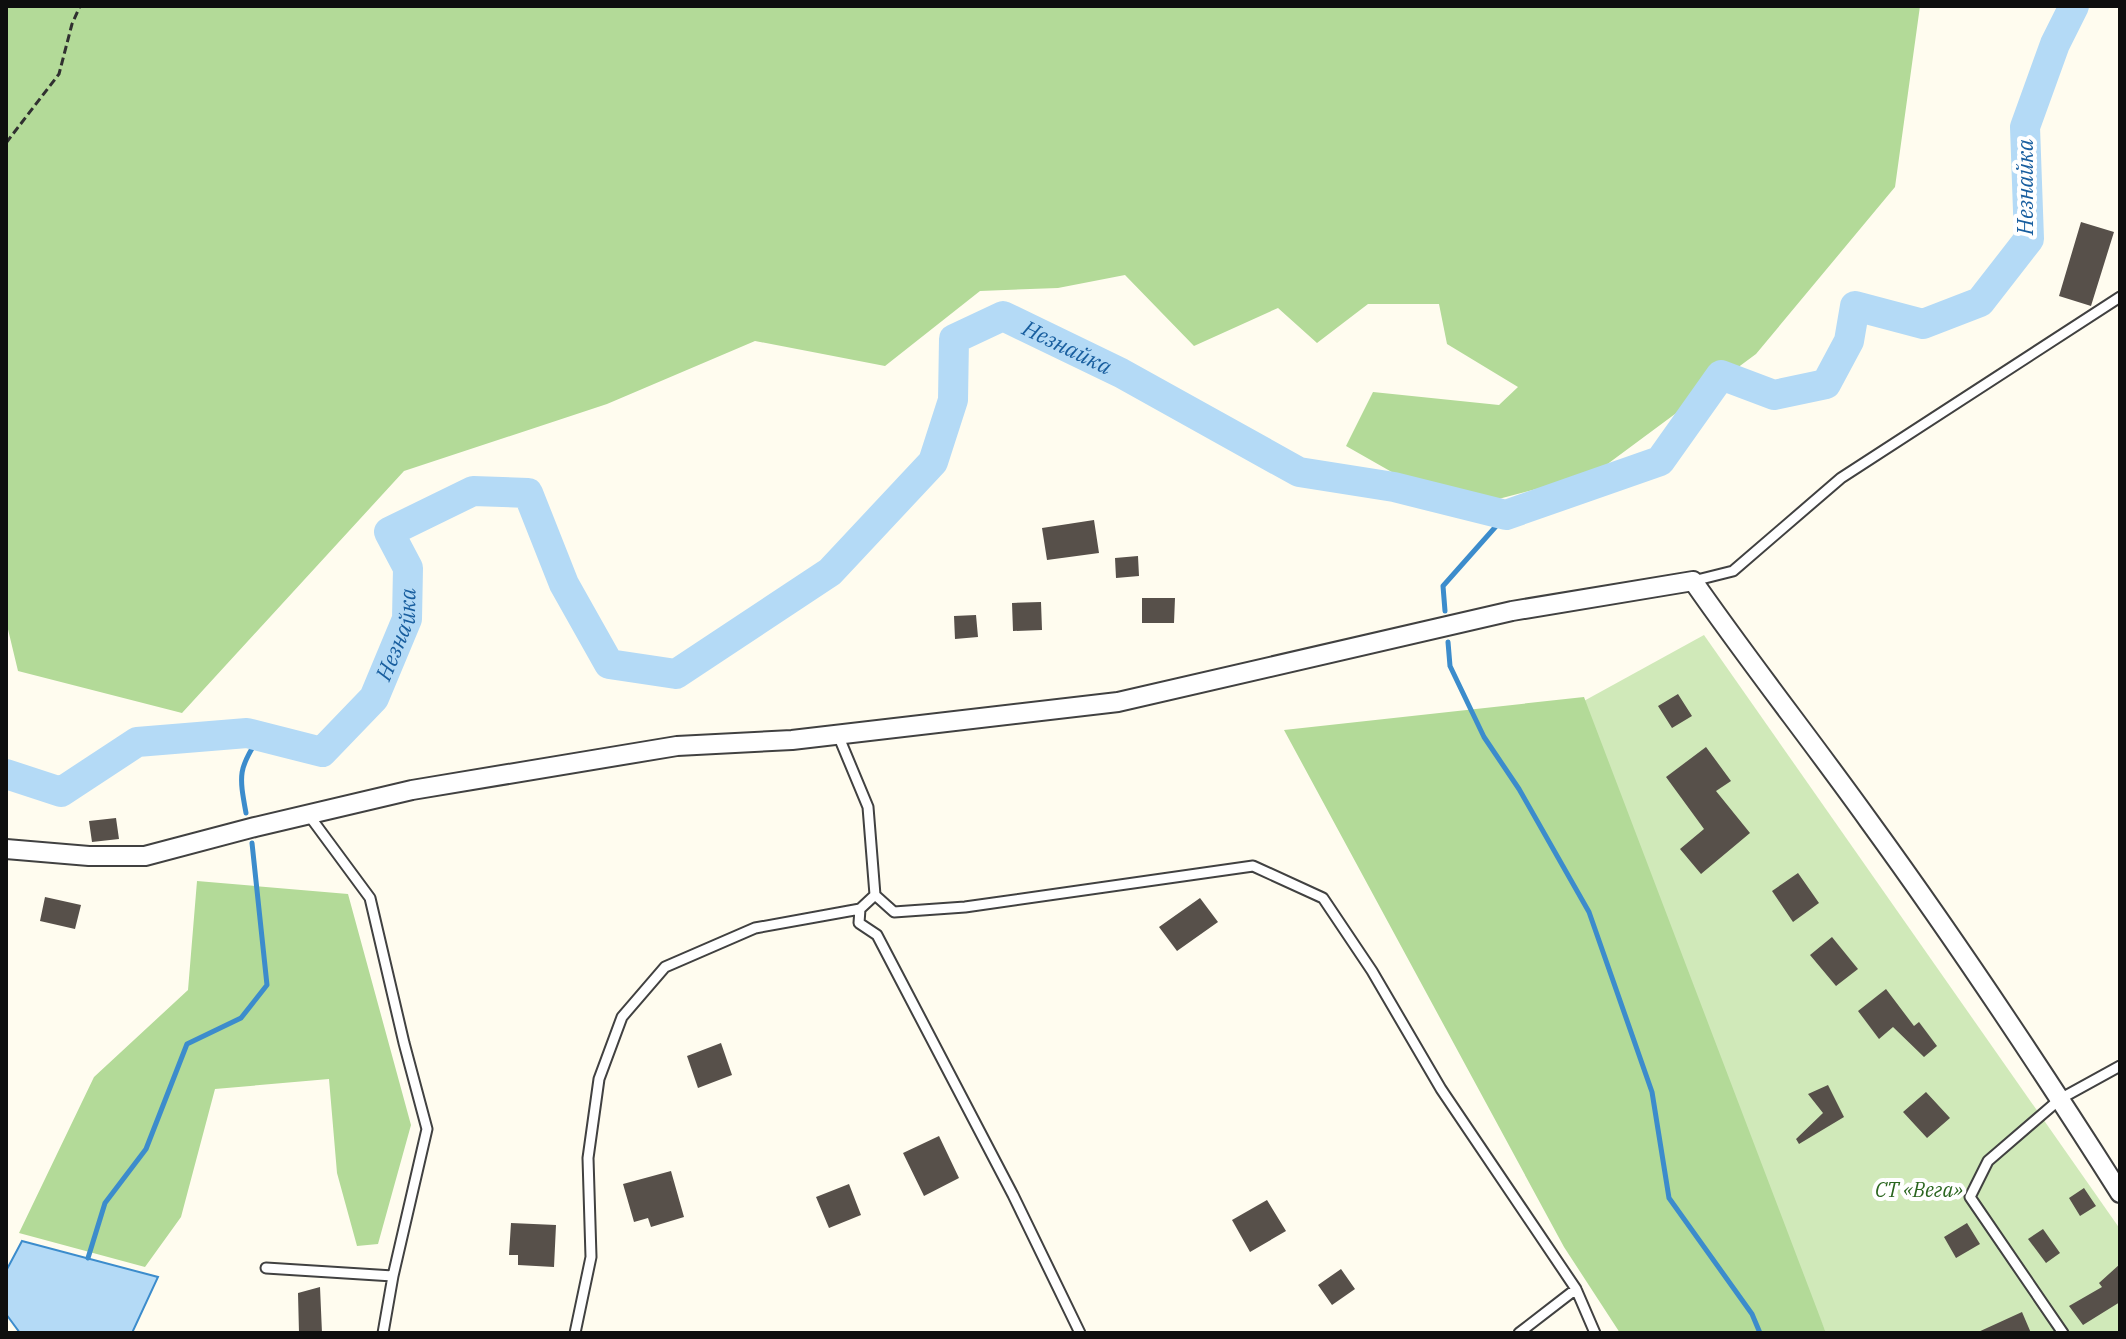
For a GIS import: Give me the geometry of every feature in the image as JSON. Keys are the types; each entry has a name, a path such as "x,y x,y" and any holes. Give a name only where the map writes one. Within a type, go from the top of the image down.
{"street":[{"path":"6,849 89,856 145,856 412,790 677,746 792,740 1118,702 1512,611 1693,581 1869,821 2060,1099 2120,1193"}],"lane":[{"path":"1693,581 1733,571 1841,478 2120,297"},
{"path":"838,735 868,807 875,895 894,912 951,908 1253,866 1323,898 1372,971 1441,1089 1576,1289 1595,1333"},
{"path":"308,814 370,898 427,1129 383,1333"},
{"path":"575,1333 591,1257 588,1158 599,1079 622,1017 665,967 755,928 860,909 875,895"},
{"path":"860,909 859,923 877,935 1013,1195 1080,1333"},
{"path":"2063,1333 1970,1197 1988,1161 2060,1099 2120,1066"},
{"path":"266,1268 393,1276"},
{"path":"1519,1333 1576,1289"}],"path":[{"path":"6,143 59,74 80,6"}],"green space":[{"path":"6,6 1920,6 1895,187 1756,354 1594,474 1487,502 1397,475 1346,446 1373,392 1499,405 1518,387 1447,344 1439,304 1368,304 1317,343 1278,308 1194,346 1125,275 1058,288 980,291 885,366 755,341 607,404 404,471 182,713 18,671 6,621"},
{"name":"СТ «Вега»","path":"1704,635 2120,1229 2120,1333 1826,1333 1562,713"},
{"path":"1584,697 1826,1333 1620,1333 1564,1247 1284,730"},
{"path":"197,881 348,894 411,1125 378,1244 357,1246 337,1173 329,1079 215,1089 181,1217 145,1267 19,1233 94,1077 188,990"}],"water":[{"path":"22,1241 158,1277 132,1333 20,1333 6,1314 6,1271"}],"building":[{"path":"2081,222 2114,232 2091,306 2059,296"},
{"path":"1094,520 1099,553 1047,560 1042,528"},
{"path":"1138,556 1139,576 1116,578 1115,558"},
{"path":"1142,598 1175,598 1174,623 1142,623"},
{"path":"1041,602 1042,630 1013,631 1012,603"},
{"path":"976,615 978,637 955,639 954,616"},
{"path":"1678,694 1692,716 1672,728 1658,706"},
{"path":"1706,747 1731,781 1716,791 1750,833 1701,874 1680,849 1704,829 1666,777"},
{"path":"116,818 119,839 92,842 89,821"},
{"path":"1798,873 1819,903 1793,922 1772,891"},
{"path":"45,897 81,905 75,929 40,921"},
{"path":"1200,898 1218,922 1177,951 1159,927"},
{"path":"1832,937 1858,969 1836,986 1810,955"},
{"path":"1886,989 1914,1026 1919,1022 1937,1046 1924,1057 1893,1027 1879,1039 1858,1011"},
{"path":"721,1043 732,1075 698,1088 687,1056"},
{"path":"1828,1085 1844,1117 1799,1144 1796,1139 1823,1113 1808,1094"},
{"path":"1926,1092 1950,1118 1927,1138 1903,1112"},
{"path":"939,1136 959,1178 924,1196 903,1153"},
{"path":"671,1171 684,1217 651,1227 648,1218 634,1222 623,1184"},
{"path":"849,1184 861,1215 829,1228 816,1197"},
{"path":"2084,1188 2096,1206 2080,1216 2069,1198"},
{"path":"1267,1200 1286,1231 1250,1252 1232,1220"},
{"path":"511,1223 556,1225 554,1267 518,1265 518,1255 509,1255"},
{"path":"1967,1223 1980,1244 1956,1258 1944,1237"},
{"path":"2043,1229 2060,1253 2046,1263 2028,1239"},
{"path":"2120,1264 2120,1302 2083,1325 2069,1306 2102,1287 2099,1283"},
{"path":"1341,1269 1355,1289 1332,1305 1318,1285"},
{"path":"320,1287 322,1333 299,1333 298,1293"},
{"path":"2022,1312 2031,1333 1976,1333"}],"waterway":[{"name":"Незнайка","path":"6,774 61,792 137,742 247,733 322,752 374,698 407,619 408,568 389,532 473,491 528,493 564,584 609,664 676,674 830,572 933,462 953,400 954,339 1003,316 1121,373 1299,472 1394,487 1506,515 1660,461 1721,375 1774,395 1826,384 1849,341 1855,306 1923,324 1980,302 2029,239 2025,127 2055,44 2074,6"},
{"path":"1445,611 1443,586 1506,515"},
{"path":"1448,642 1450,666 1484,737 1519,789 1589,912 1652,1092 1669,1198 1752,1314 1760,1333"},
{"path":"246,813 242,772 260,736"},
{"path":"88,1258 105,1203 146,1149 187,1044 241,1018 267,985 252,843"}]}
